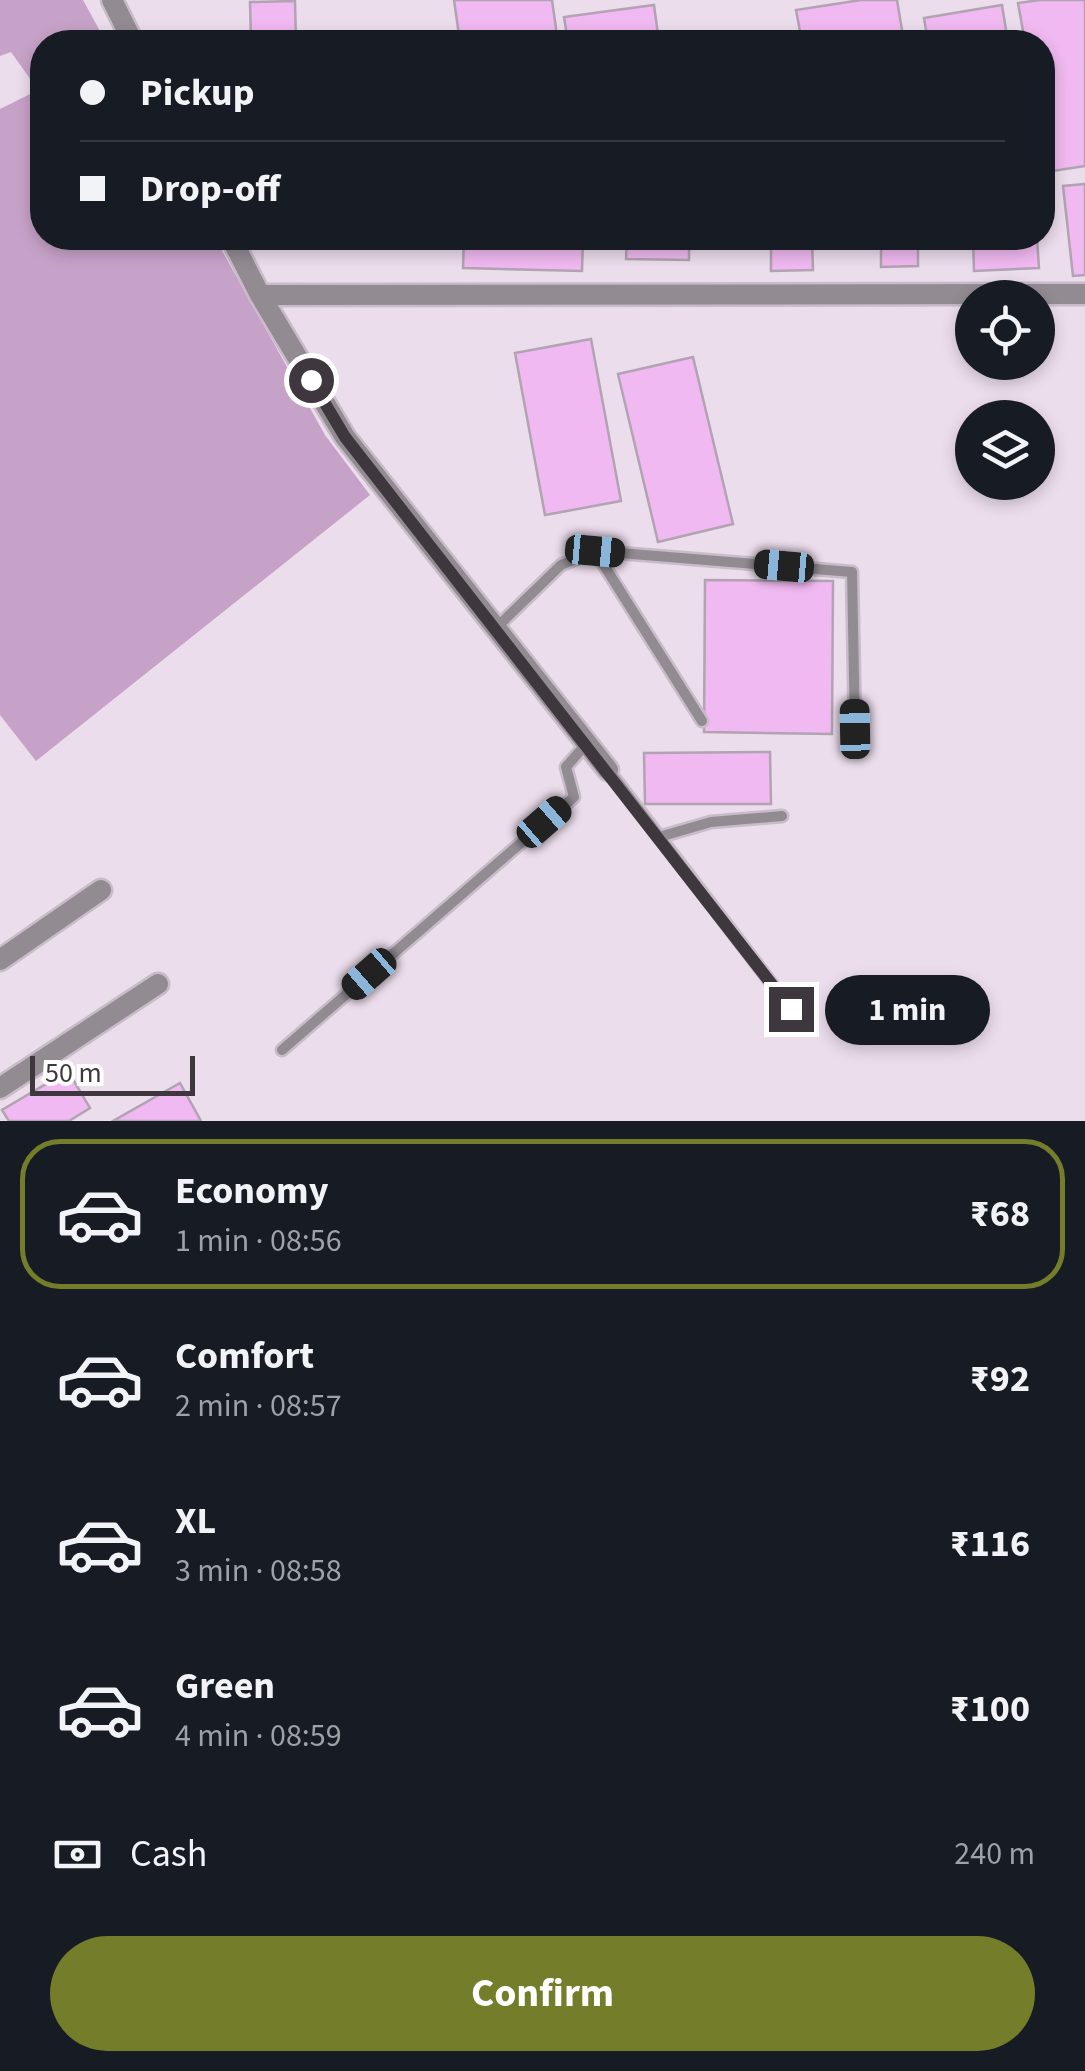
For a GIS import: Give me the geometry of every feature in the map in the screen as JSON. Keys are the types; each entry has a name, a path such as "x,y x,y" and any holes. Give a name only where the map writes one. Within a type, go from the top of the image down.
{"street":[{"path":"112,0 128,30"},
{"path":"237,250 345,437 608,770"},
{"path":"260,295 1085,294"},
{"path":"0,960 100,890"},
{"path":"0,1088 158,984"}],"lane":[{"path":"496,628 560,564 595,551 852,572 855,729"},
{"path":"595,551 702,722"},
{"path":"282,1050 574,797 566,767 586,744"},
{"path":"608,770 791,1009"},
{"path":"660,837 711,822 782,816"}],"shaded area":[{"path":"0,0 83,0 99,30 30,30 30,79 11,52 0,56"},
{"path":"30,94 30,250 222,250 325,435 370,495 36,761 0,715 0,109"}],"building":[{"path":"454,0 552,0 556,30 458,30"},
{"path":"861,0 897,0 902,30 800,30 796,10"},
{"path":"1085,0 1085,166 1055,171 1055,30 1023,30 1018,3"},
{"path":"295,1 296,30 251,30 250,2"},
{"path":"654,5 657,30 566,30 564,17"},
{"path":"1002,5 1006,30 926,30 924,18"},
{"path":"1085,184 1085,275 1073,276 1063,186"},
{"path":"464,250 583,250 582,271 463,268"},
{"path":"626,250 689,250 689,260 626,259"},
{"path":"771,250 812,250 813,270 771,271"},
{"path":"881,250 918,250 918,266 881,267"},
{"path":"973,250 1038,250 1039,268 974,271"},
{"path":"591,339 621,501 545,515 515,353"},
{"path":"693,357 733,524 658,542 618,374"},
{"path":"705,580 833,581 832,734 704,732"},
{"path":"770,752 771,804 645,804 644,753"},
{"path":"68,1071 90,1108 69,1121 9,1121 2,1110"},
{"path":"180,1083 201,1121 113,1121"}],"route":[{"path":"311,380 345,437 791,1009"}]}
